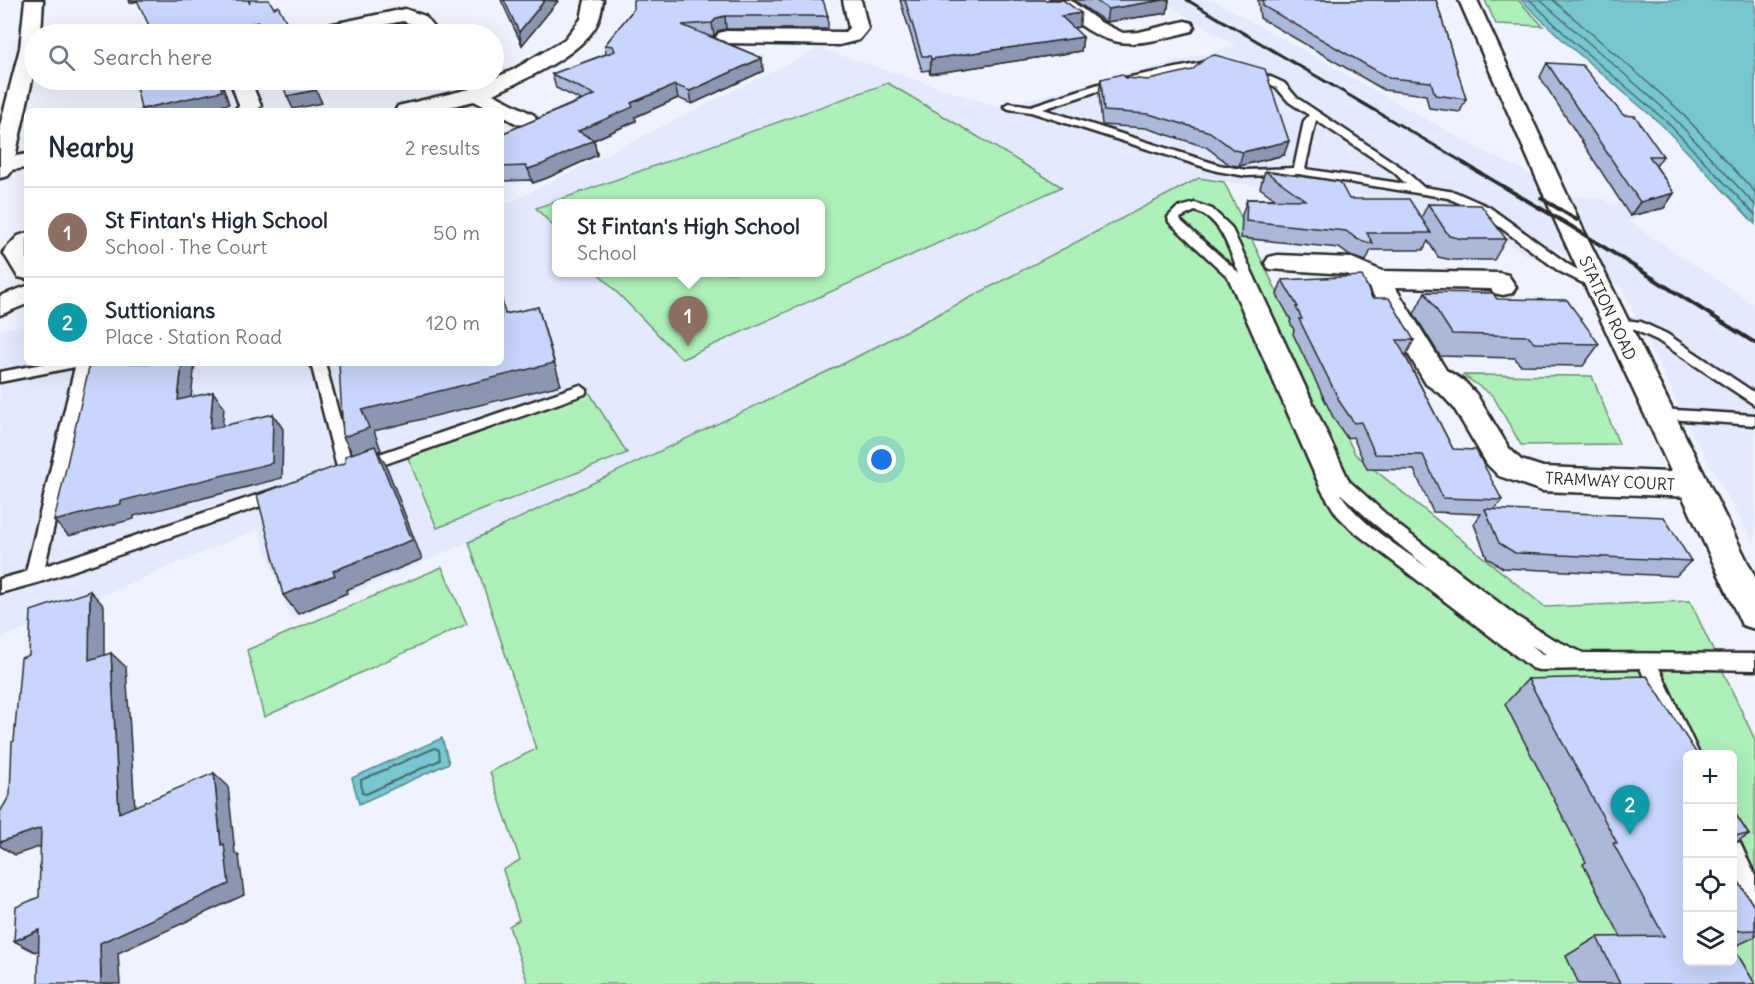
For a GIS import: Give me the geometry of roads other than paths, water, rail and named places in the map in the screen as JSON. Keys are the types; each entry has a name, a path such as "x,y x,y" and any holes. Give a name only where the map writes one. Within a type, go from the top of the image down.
{"street":[{"path":"32,24 34,0"},
{"path":"504,81 571,44 590,20 594,0"},
{"path":"726,36 839,39 850,37 859,29 852,0"},
{"path":"1059,0 1106,33 1118,38 1134,39 1185,27"},
{"name":"STATION ROAD","path":"1468,0 1596,284 1755,614"},
{"path":"362,24 405,15 418,20 421,24"},
{"path":"24,73 1,168 24,162"},
{"path":"244,90 250,106 248,108"},
{"path":"419,108 486,90"},
{"path":"477,94 503,108"},
{"path":"504,108 526,120"},
{"path":"24,245 16,252 24,266"},
{"path":"1278,263 1352,266 1377,279 1499,281 1503,287"},
{"name":"TRAMWAY COURT","path":"1377,279 1436,377 1453,388 1465,401 1498,456 1510,468 1542,478 1693,485"},
{"path":"0,307 24,295"}],"lane":[{"path":"1032,109 1105,85 1226,61"},
{"path":"1237,66 1280,85 1293,100 1398,170 1419,190"},
{"path":"1009,106 1032,109 1217,168 1246,173 1299,171 1451,195 1485,210 1564,268 1596,284"},
{"path":"1299,171 1309,121 1314,114"},
{"path":"1195,174 1217,168"},
{"path":"1210,180 1217,168"},
{"path":"1467,202 1481,195"},
{"path":"1582,661 1554,651 1518,629 1366,509 1342,485 1225,227 1211,211 1194,207 1179,211 1174,217 1175,222 1234,275 1330,491 1343,511 1358,525 1539,662 1646,660 1755,662"},
{"path":"1615,323 1636,325 1662,337 1755,400"},
{"path":"0,377 56,366"},
{"path":"34,576 82,366"},
{"path":"319,366 341,473 580,390"},
{"path":"1659,414 1755,420"},
{"path":"0,586 291,490"},
{"path":"1646,660 1687,750"},
{"path":"1735,858 1755,901"}],"water":[{"path":"1521,0 1755,0 1755,224 1662,125 1566,43"},
{"path":"442,738 449,763 359,804 352,778"}],"railway":[{"path":"1187,0 1466,164"},
{"path":"1463,163 1569,225 1755,343"},
{"path":"1541,198 1577,220"}],"place":[{"name":"St Fintan's High School","path":"688,346"},
{"name":"Suttionians","path":"1630,835"}]}
